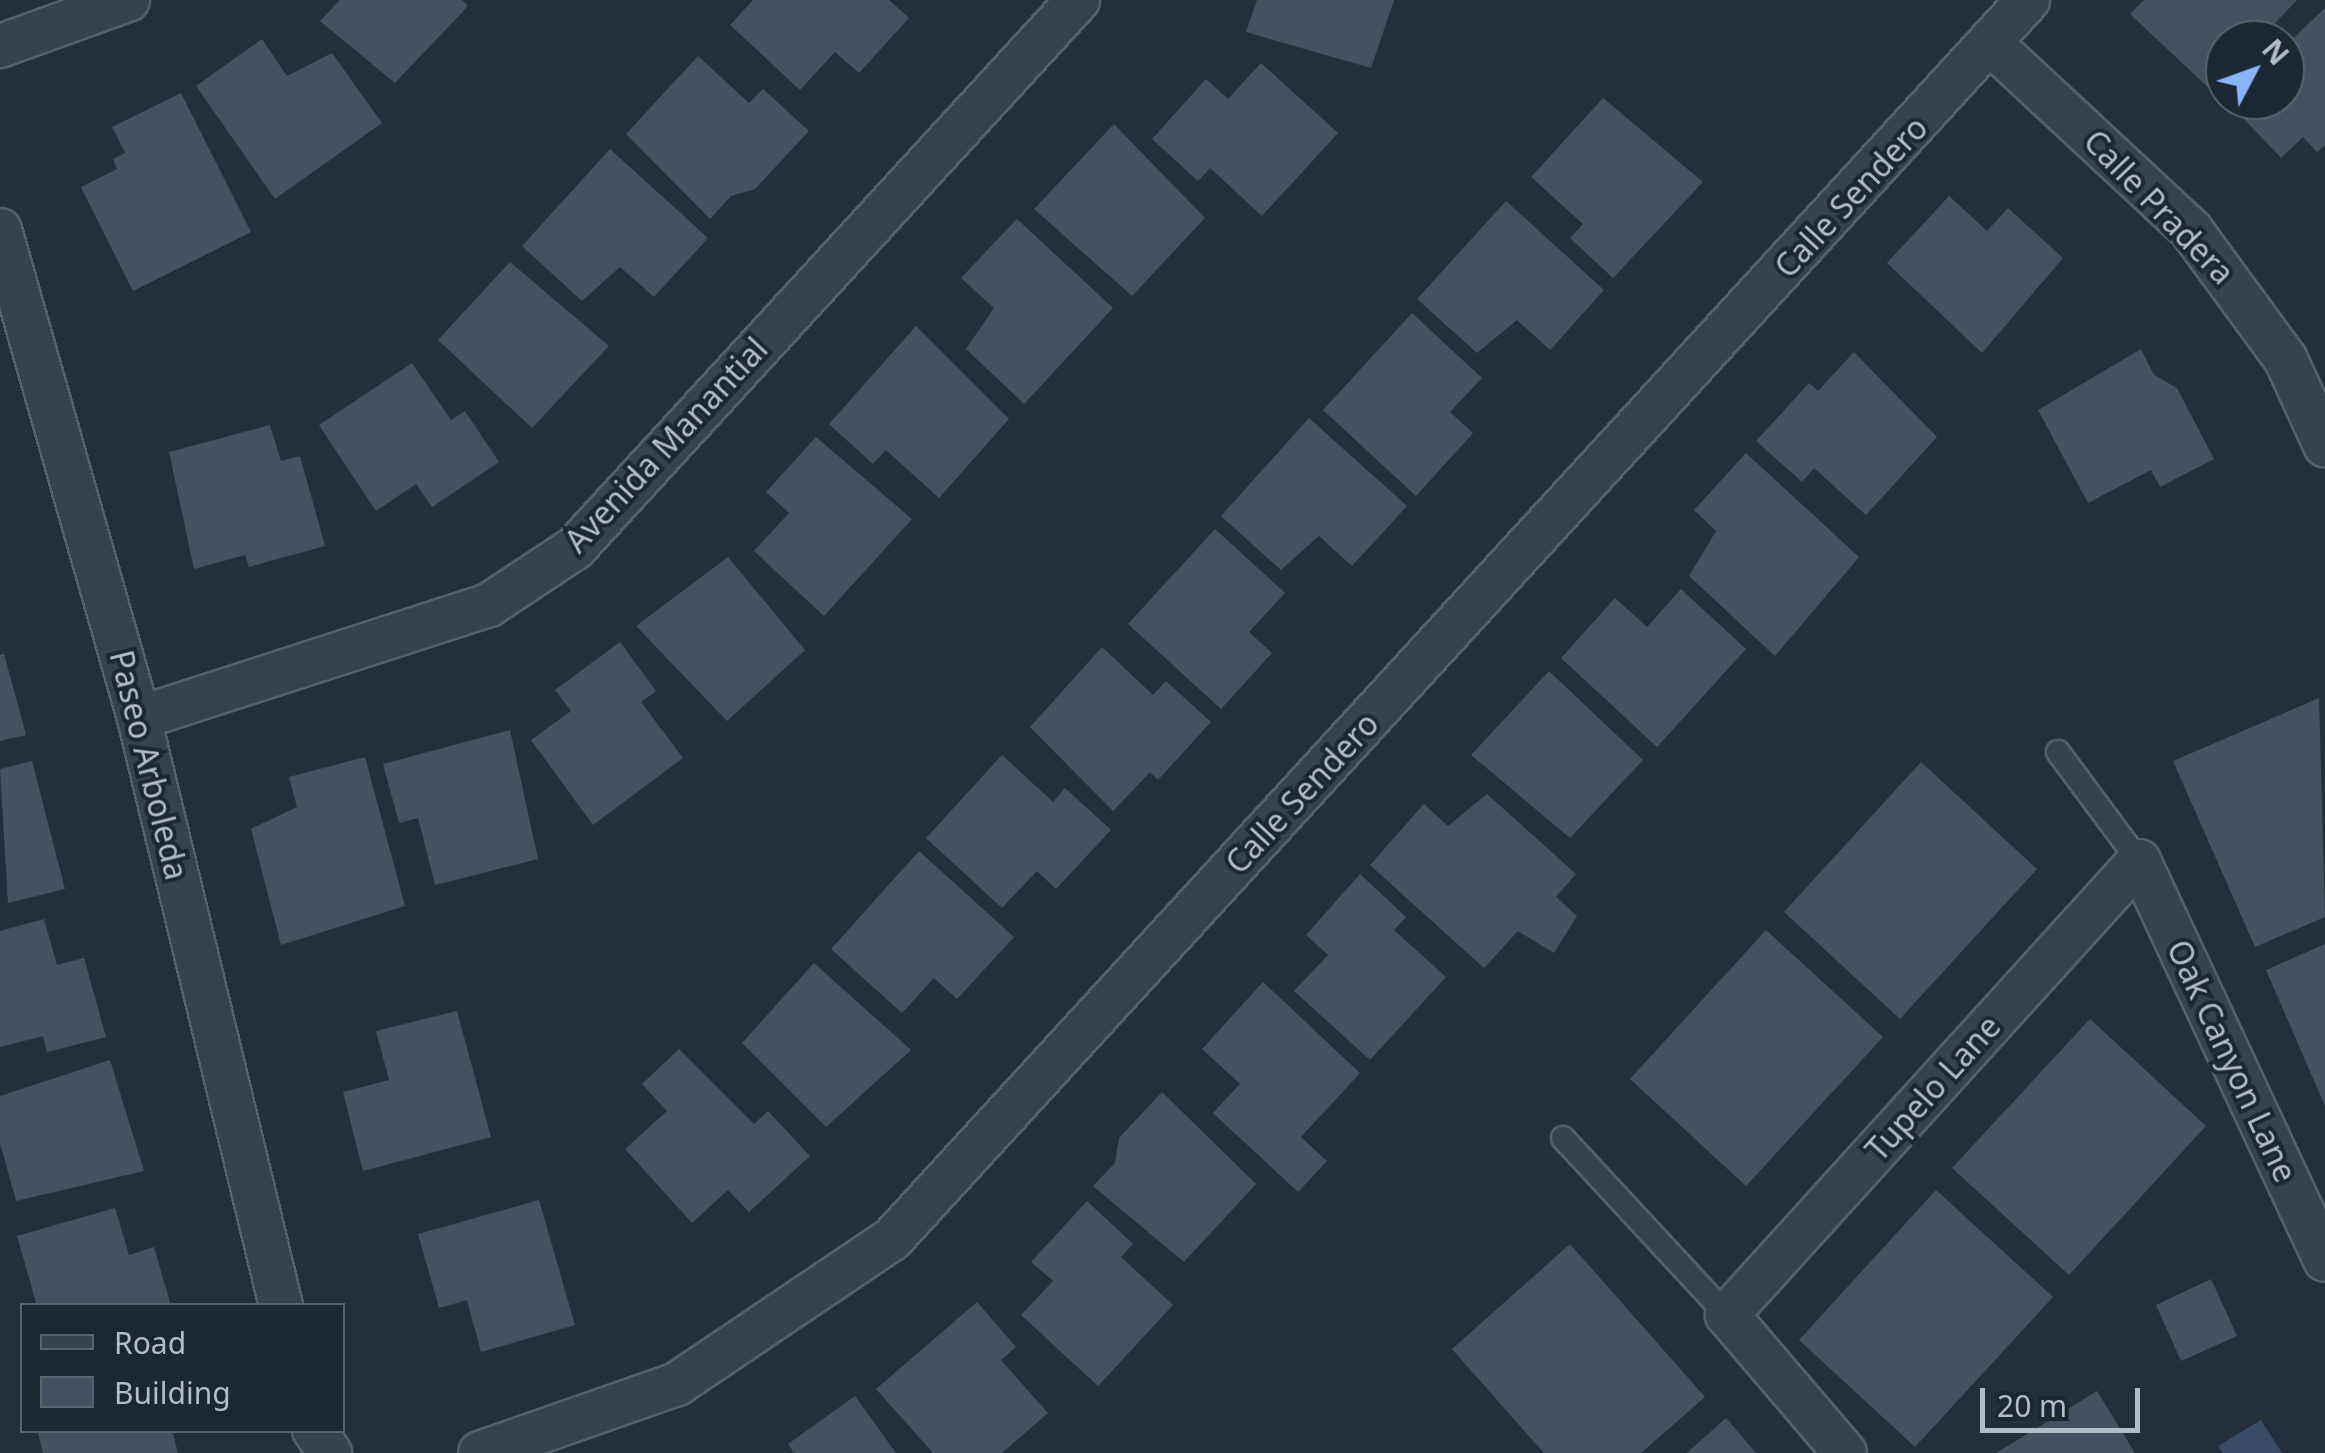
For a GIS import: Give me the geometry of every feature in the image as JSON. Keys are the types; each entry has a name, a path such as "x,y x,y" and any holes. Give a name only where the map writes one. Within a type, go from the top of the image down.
{"street":[{"path":"0,46 128,0"},
{"name":"Avenida Manantial","path":"140,718 489,604 575,548 1078,0"},
{"name":"Calle Sendero","path":"480,1453 678,1384 892,1239 2028,0"},
{"name":"Calle Pradera","path":"1991,44 2191,230 2286,360 2325,445"},
{"name":"Paseo Arboleda","path":"0,230 140,718 279,1303"},
{"name":"Oak Canyon Lane","path":"2140,861 2325,1260"},
{"name":"Tupelo Lane","path":"1727,1316 2140,861"},
{"path":"1727,1316 1844,1453"}],"lane":[{"path":"2058,752 2140,861"},
{"path":"1563,1138 1727,1316"}],"water":[{"path":"2261,1420 2282,1453 2223,1453 2218,1446"}],"building":[{"path":"340,0 462,0 468,6 395,83 320,21"},
{"path":"753,0 889,0 909,18 859,73 835,52 800,90 730,25"},
{"path":"1257,0 1394,0 1371,68 1246,32"},
{"path":"2144,0 2297,0 2278,20 2205,20 2205,85 2130,14"},
{"path":"2325,8 2325,145 2317,152 2303,137 2281,158 2245,120 2305,120 2305,27"},
{"path":"262,39 287,76 332,53 382,123 275,199 196,86"},
{"path":"698,56 749,103 763,89 809,131 755,189 731,196 710,219 626,134"},
{"path":"1261,63 1338,133 1262,216 1210,168 1198,181 1152,139 1206,79 1228,99"},
{"path":"181,93 251,232 133,291 81,187 117,169 113,159 125,153 112,127"},
{"path":"1603,98 1703,182 1613,278 1570,238 1583,224 1531,177"},
{"path":"1114,124 1205,218 1132,296 1034,209"},
{"path":"610,149 708,238 654,297 620,267 582,301 522,246"},
{"path":"1949,196 1987,231 2008,208 2063,258 1982,353 1887,263"},
{"path":"1506,201 1604,290 1550,350 1517,320 1477,353 1417,299"},
{"path":"1017,219 1113,308 1024,404 966,349 994,308 961,278"},
{"path":"510,262 609,346 532,428 438,340"},
{"path":"1412,313 1482,378 1450,412 1473,433 1416,496 1323,410"},
{"path":"916,326 1009,419 939,498 886,450 873,464 829,424"},
{"path":"2141,349 2154,375 2177,388 2214,459 2160,487 2151,470 2088,503 2038,410"},
{"path":"1854,352 1937,437 1866,515 1814,468 1802,482 1756,441 1809,383 1818,391"},
{"path":"412,363 451,420 465,411 499,462 432,507 416,484 376,511 319,425"},
{"path":"1309,418 1407,506 1352,566 1319,536 1281,570 1221,516"},
{"path":"270,425 281,461 300,456 325,546 249,567 245,555 194,569 169,452"},
{"path":"816,437 912,519 824,616 754,551 789,513 766,492"},
{"path":"1746,453 1859,557 1775,656 1689,576 1716,531 1694,510"},
{"path":"1215,529 1285,593 1249,632 1272,653 1221,709 1128,624"},
{"path":"728,557 805,650 727,721 636,626"},
{"path":"1681,589 1746,649 1657,747 1561,658 1615,598 1647,627"},
{"path":"620,642 656,691 641,702 683,758 593,825 531,740 571,711 555,690"},
{"path":"1102,647 1153,695 1166,681 1211,722 1158,780 1150,772 1113,811 1030,727"},
{"path":"4,654 26,735 0,741 0,655"},
{"path":"1549,671 1643,760 1570,838 1471,755"},
{"path":"2319,698 2325,917 2255,947 2173,761"},
{"path":"510,730 538,859 435,885 418,818 399,823 383,764"},
{"path":"1002,755 1053,802 1065,788 1111,830 1056,889 1037,871 1002,908 926,838"},
{"path":"365,757 405,906 281,945 251,829 297,807 289,777"},
{"path":"32,761 65,889 8,903 0,769"},
{"path":"1921,762 2037,869 1900,1019 1784,912"},
{"path":"1487,794 1576,874 1556,897 1577,916 1554,953 1518,931 1484,968 1370,865 1424,804 1448,826"},
{"path":"919,851 1014,937 957,999 934,978 902,1013 831,949"},
{"path":"1360,874 1406,917 1394,930 1446,977 1370,1060 1294,991 1328,955 1306,935"},
{"path":"44,919 57,965 84,958 106,1037 47,1052 43,1036 0,1047 0,931"},
{"path":"1766,930 1883,1037 1746,1186 1630,1079"},
{"path":"2325,944 2325,1106 2266,970"},
{"path":"814,963 911,1050 826,1127 742,1043"},
{"path":"1263,982 1360,1073 1301,1137 1327,1161 1298,1192 1213,1113 1240,1084 1202,1049"},
{"path":"457,1011 491,1137 363,1171 343,1092 389,1080 376,1031"},
{"path":"2090,1019 2206,1126 2069,1275 1952,1168"},
{"path":"679,1049 754,1124 768,1111 810,1156 749,1212 728,1190 692,1223 625,1149 667,1111 642,1084"},
{"path":"110,1060 144,1171 16,1201 0,1143 0,1096"},
{"path":"1162,1092 1256,1184 1184,1262 1093,1186 1115,1163 1119,1138"},
{"path":"1936,1190 2053,1297 1915,1447 1799,1340"},
{"path":"539,1200 575,1325 481,1352 467,1300 439,1308 418,1234"},
{"path":"1087,1201 1133,1244 1121,1257 1173,1305 1098,1386 1021,1315 1053,1281 1031,1262"},
{"path":"115,1208 129,1255 154,1247 170,1303 36,1303 17,1236"},
{"path":"1570,1244 1705,1397 1641,1453 1544,1453 1452,1349"},
{"path":"2211,1279 2237,1336 2181,1361 2156,1305"},
{"path":"977,1302 1016,1347 1001,1360 1048,1413 1002,1453 933,1453 876,1389"},
{"path":"2097,1391 2135,1453 1996,1453"},
{"path":"855,1396 896,1453 794,1453 788,1444"},
{"path":"1726,1418 1756,1453 1687,1453"},
{"path":"38,1433 173,1433 178,1453 43,1453"}]}
